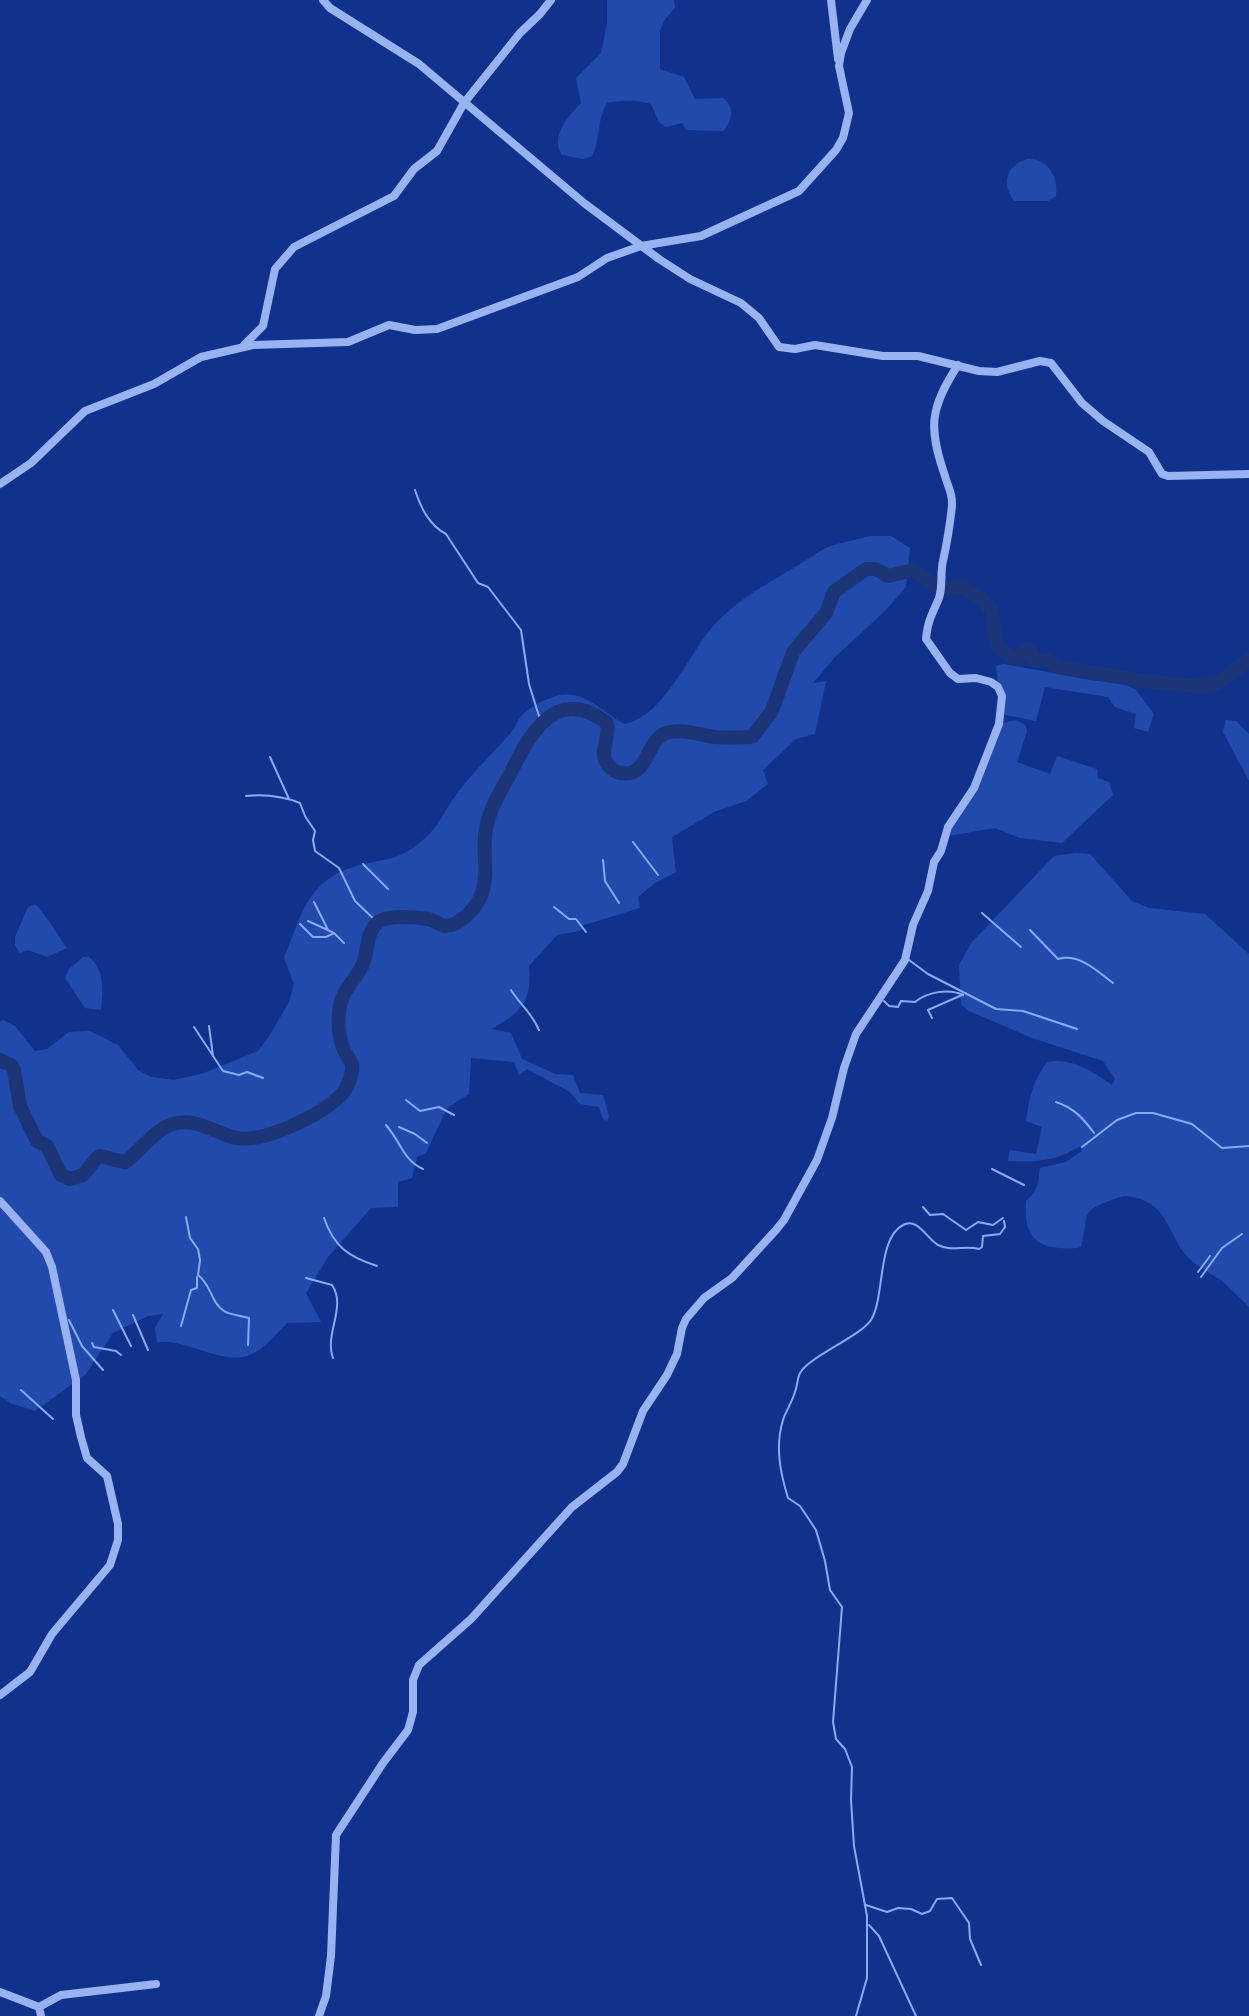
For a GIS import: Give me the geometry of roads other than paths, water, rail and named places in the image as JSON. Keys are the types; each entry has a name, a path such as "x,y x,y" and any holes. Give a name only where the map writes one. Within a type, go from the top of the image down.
{"street":[{"path":"323,0 330,8 419,64 584,203 641,246 690,279 741,303 759,318 779,347 815,345 883,356 918,356 997,372 1040,361 1051,363 1082,403 1149,452 1162,474 1249,474"},
{"path":"240,348 263,326 275,269 283,257 294,247 394,196 414,169 437,151 464,103 551,0"},
{"path":"0,484 31,463 85,411 154,384 201,357 240,348 348,342 389,325 415,330 437,329 578,277 607,258 641,246 701,236 799,191 836,150 843,138 849,113 839,66 831,0"},
{"path":"839,66 850,29 867,0"},
{"path":"319,2016 326,1996 331,1956 336,1835 408,1730 413,1712 413,1680 419,1665 471,1619 572,1507 617,1472 643,1411 677,1354 686,1319 704,1298 732,1278 784,1220 824,1144 856,1034 905,960 913,925 928,891 934,862 941,851 948,827 974,788 999,724 1002,696 998,687 976,678 958,679 950,673 926,639 928,619 939,598 953,501 935,439 934,418 937,401 958,365"},
{"path":"0,1201 46,1252 52,1267 76,1380 76,1415 81,1437 87,1458 107,1476 118,1524 118,1540 110,1565 52,1634 30,1672 0,1695"},
{"path":"0,1992 40,2012 61,1995 156,1984"}],"waterway":[{"path":"415,490 430,521 446,534 478,583 488,587 521,630 529,684 539,716 548,718"},
{"path":"0,1060 14,1070 20,1106 37,1141 47,1146 61,1175 70,1179 83,1175 101,1156 126,1162 154,1135 173,1124 190,1123 229,1136 249,1138 278,1132 308,1118 342,1094 352,1073 351,1062 340,1037 340,1006 362,966 372,930 380,921 396,917 428,919 445,926 451,925 471,911 483,888 485,836 491,812 526,744 547,719 559,711 573,709 589,712 607,723 605,760 615,771 627,774 641,766 659,737 666,733 678,731 715,737 752,737 772,711 793,652 826,613 834,592 866,569 876,569 888,576 913,570 942,591 962,586 981,598 992,611 998,646 1019,659 1025,650 1029,650 1034,660 1046,660 1057,667 1204,687 1219,682 1249,660"},
{"path":"270,757 289,799"},
{"path":"246,796 273,796 300,803 315,831 315,851 339,868 355,901 378,923"},
{"path":"633,842 658,875"},
{"path":"603,860 605,881 619,903"},
{"path":"363,864 388,889"},
{"path":"314,902 328,930"},
{"path":"554,907 569,919 576,919 586,932"},
{"path":"982,913 1021,947"},
{"path":"308,921 332,932"},
{"path":"300,924 313,937 326,937 334,933 344,943"},
{"path":"1030,930 1058,959 1080,961 1113,983"},
{"path":"909,960 928,974 996,1009 1023,1011 1077,1029"},
{"path":"511,990 539,1030"},
{"path":"884,1001 889,1006 898,1007 901,1001 915,1002 938,992 963,995"},
{"path":"932,1018 928,1010 962,995"},
{"path":"209,1026 213,1056"},
{"path":"194,1027 223,1071 239,1075 247,1072 263,1078"},
{"path":"406,1100 420,1111 439,1107 454,1115"},
{"path":"1056,1102 1078,1114 1094,1133"},
{"path":"1082,1147 1117,1120 1136,1113 1153,1113 1192,1124 1222,1148 1249,1146"},
{"path":"386,1125 406,1156 423,1169"},
{"path":"399,1127 427,1143"},
{"path":"992,1169 1024,1185"},
{"path":"923,1207 930,1215 943,1214 966,1230 978,1222 993,1225 1003,1218"},
{"path":"186,1217 190,1238 198,1249 198,1275 220,1308 229,1314 249,1318 248,1345"},
{"path":"324,1218 344,1250 377,1266"},
{"path":"856,2016 867,1978 867,1916 854,1846 852,1767 845,1749 836,1739 833,1722 842,1607 830,1590 816,1530 800,1506 788,1498 779,1440 784,1417 803,1369 871,1320 885,1255 895,1232 903,1225 913,1224 943,1247 979,1249 983,1236 1000,1234 1005,1227 1004,1221"},
{"path":"1201,1277 1222,1248 1242,1234"},
{"path":"1198,1272 1210,1256"},
{"path":"181,1326 191,1290 197,1288 197,1277"},
{"path":"306,1278 332,1285 336,1293 337,1311 331,1340 333,1358"},
{"path":"113,1310 131,1346"},
{"path":"133,1315 148,1350"},
{"path":"69,1320 82,1346 103,1370"},
{"path":"92,1343 94,1347 116,1351 121,1355"},
{"path":"21,1390 53,1419"},
{"path":"866,1905 887,1912 898,1908 922,1914 930,1911 937,1899 952,1898 969,1923 970,1939 981,1965"},
{"path":"869,1925 879,1936 916,2016"}]}
